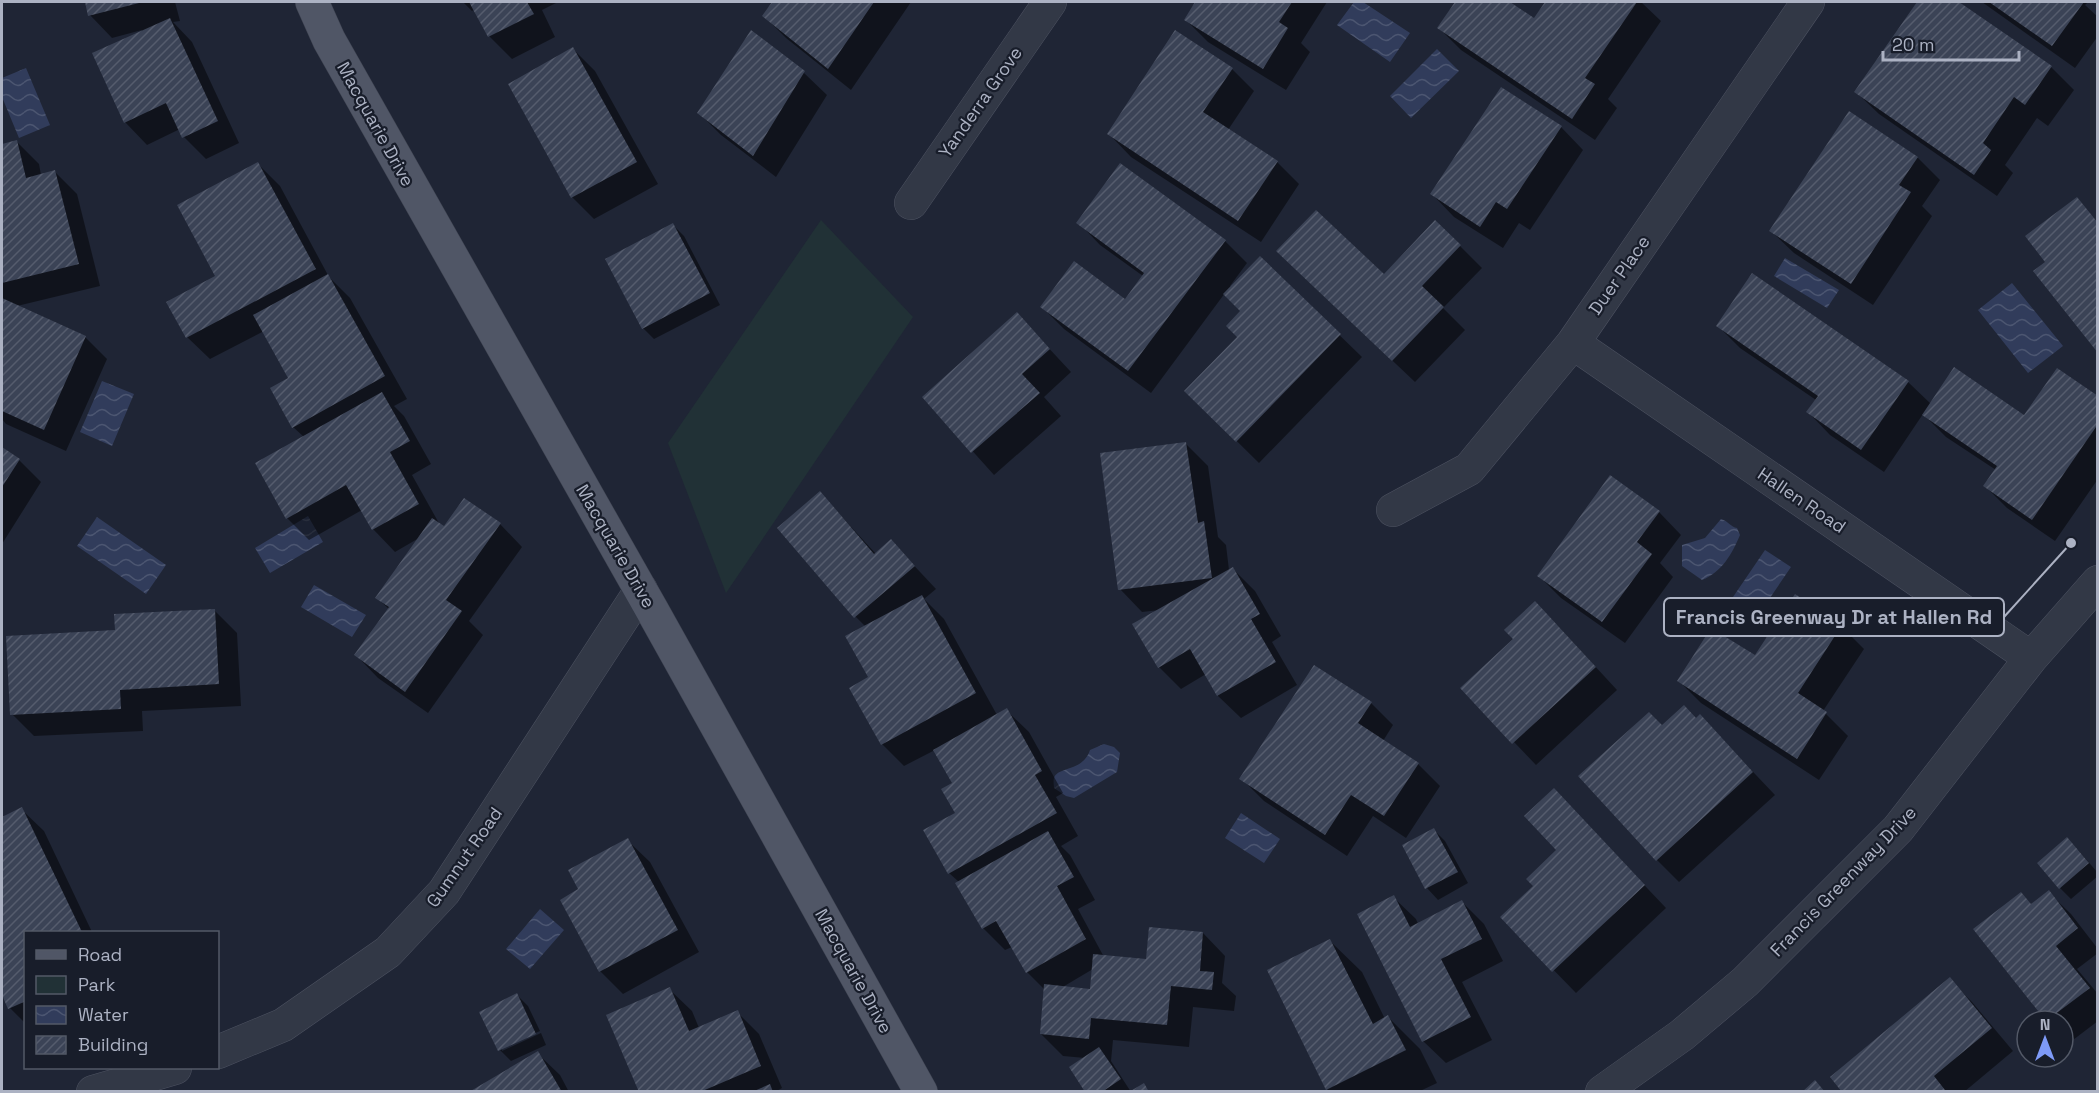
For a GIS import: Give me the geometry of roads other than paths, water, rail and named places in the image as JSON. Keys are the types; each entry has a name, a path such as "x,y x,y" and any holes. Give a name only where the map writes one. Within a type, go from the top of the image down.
{"main road":[{"name":"Macquarie Drive","path":"312,2 329,40 641,590 921,1092"}],"street":[{"name":"Yanderra Grove","path":"911,203 1050,2"},
{"name":"Duer Place","path":"1393,510 1468,469 1573,343 1808,2"},
{"name":"Hallen Road","path":"1573,343 2031,658"},
{"name":"Francis Greenway Drive","path":"1602,1092 1682,1035 1745,982 1898,829 2031,658 2097,582"},
{"name":"Gumnut Road","path":"219,1052 283,1024 388,952 444,892 641,590"},
{"path":"93,1092 172,1069"}],"water":[{"path":"1354,2 1363,2 1410,33 1390,62 1337,25"},
{"path":"1437,49 1459,71 1411,118 1390,96"},
{"path":"26,68 50,125 19,138 2,97 2,78"},
{"path":"1785,258 1839,290 1827,308 1774,276"},
{"path":"2012,283 2063,346 2028,373 1978,310"},
{"path":"102,381 134,394 112,446 80,432"},
{"path":"308,516 323,542 270,573 255,548"},
{"path":"97,517 166,565 146,594 77,546"},
{"path":"1721,519 1737,528 1740,535 1726,562 1702,580 1682,566 1682,545 1705,538"},
{"path":"1765,550 1791,567 1759,614 1733,597"},
{"path":"314,585 366,615 352,637 301,607"},
{"path":"1104,744 1114,747 1120,753 1117,772 1074,798 1054,788 1056,774 1082,762 1090,750"},
{"path":"1241,813 1280,839 1264,863 1225,838"},
{"path":"540,909 564,930 530,969 506,949"}],"place":[{"name":"Francis Greenway Dr at Hallen Rd","path":"2071,543"}]}
